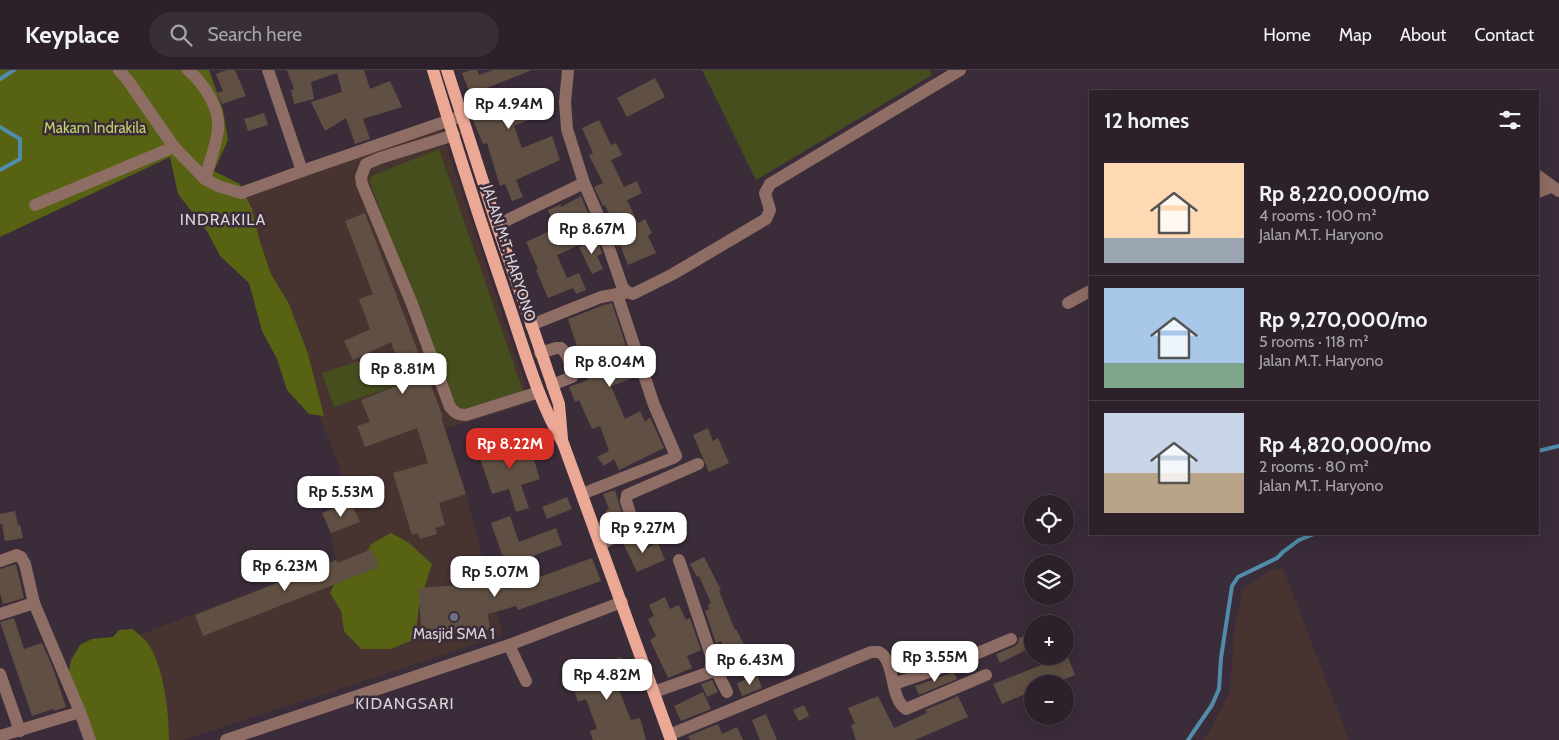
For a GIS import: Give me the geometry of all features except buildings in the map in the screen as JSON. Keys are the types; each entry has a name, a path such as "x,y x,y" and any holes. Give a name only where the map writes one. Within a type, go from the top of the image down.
{"main road":[{"name":"JALAN M.T. HARYONO","path":"433,70 455,118 497,225 532,325 562,418 563,443"},
{"name":"JALAN M.T. HARYONO","path":"447,70 455,118 454,136 480,220 539,392 551,422 563,443 670,737"}],"street":[{"path":"119,70 174,147 205,179 218,186 241,193 455,118"},
{"path":"188,70 198,79 210,97 217,117 218,128 205,179"},
{"path":"268,70 302,171"},
{"path":"568,70 565,102 567,129 584,183 597,213 620,282 654,405 676,456 582,494"},
{"path":"532,325 601,297 622,293 633,294 673,274 766,219 770,210 765,193 770,184 960,70"},
{"path":"454,136 366,164 361,176 362,184 412,304 450,407 454,412 466,415 539,392"},
{"path":"34,205 174,147"},
{"path":"1539,177 1555,189"},
{"path":"497,225 584,183"},
{"path":"1539,192 1555,189"},
{"path":"1068,303 1089,292"},
{"path":"540,353 556,348 562,348 565,351 572,377 552,385"},
{"path":"600,544 631,530 634,525 626,502 627,496 698,464"},
{"path":"0,561 17,555 21,557 25,564 34,603 90,740"},
{"path":"680,560 716,670 727,692"},
{"path":"226,740 510,645 622,602"},
{"path":"0,614 34,603"},
{"path":"894,684 952,664 1011,639"},
{"path":"510,645 526,681"},
{"path":"670,737 871,652 883,654 898,699 901,706 906,709 986,675"},
{"path":"654,692 716,670"},
{"path":"0,674 20,731"},
{"path":"0,736 80,712"}],"shaded area":[{"path":"440,126 531,403 445,429 466,494 503,635 184,740 150,740 115,644 336,560 331,533 360,522 238,201"},
{"path":"1283,568 1349,740 1203,740 1230,692 1234,632 1243,588 1269,571"}],"green space":[{"name":"Makam Indrakila","path":"0,70 209,70 223,110 228,140 214,171 240,184 252,209 260,242 271,274 289,304 308,354 324,416 309,414 287,390 277,359 262,331 249,283 220,256 207,231 178,194 170,157 0,237"},
{"path":"702,70 930,70 932,75 756,180"},
{"path":"439,149 523,391 462,410 451,402 369,180 374,175"},
{"path":"384,353 397,385 334,407 322,373"},
{"path":"391,533 409,543 432,564 419,605 415,639 391,649 361,649 344,631 341,611 330,593 337,579 358,569 371,544"},
{"path":"133,629 149,645 162,678 167,704 169,740 90,740 67,682 71,660 80,645 92,639 113,637 119,630"}],"waterway":[{"path":"0,79 14,70"},
{"path":"0,127 20,139 20,159 0,170"},
{"path":"1539,451 1559,446"},
{"path":"1188,740 1212,705 1219,689 1221,658 1232,586 1238,577 1277,558 1299,540 1312,535"}],"place":[{"name":"Masjid SMA 1","path":"454,617"}],"district":[{"name":"INDRAKILA","path":"223,219"},
{"name":"KIDANGSARI","path":"405,703"}]}
